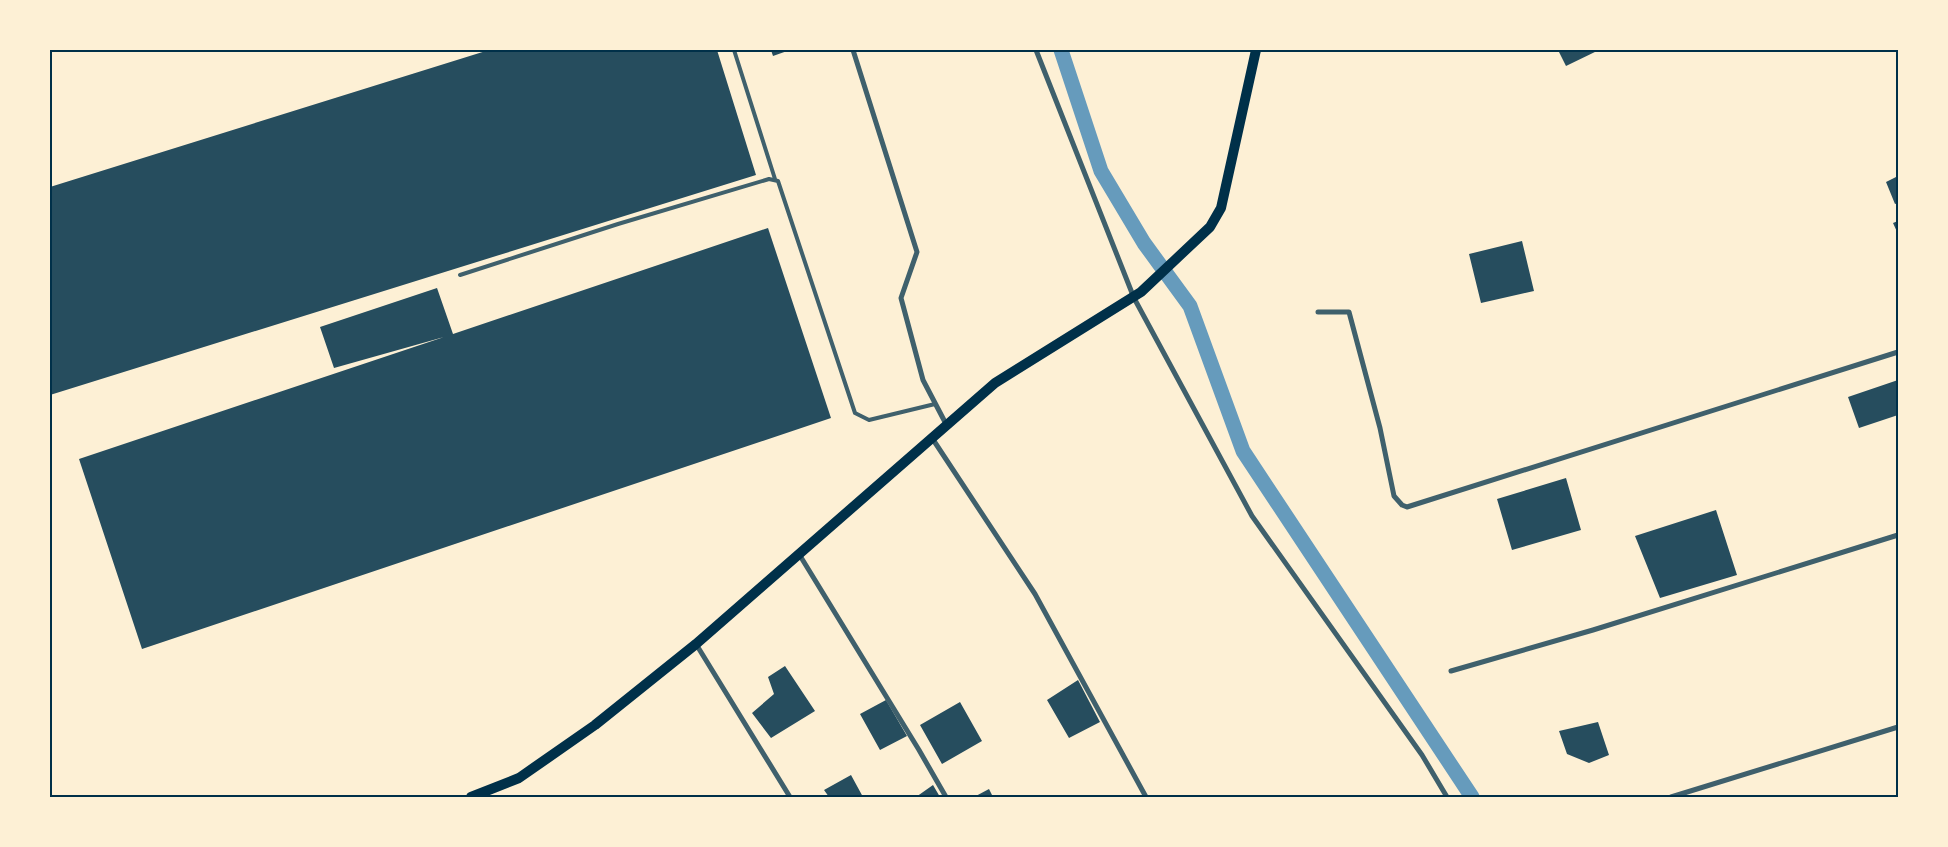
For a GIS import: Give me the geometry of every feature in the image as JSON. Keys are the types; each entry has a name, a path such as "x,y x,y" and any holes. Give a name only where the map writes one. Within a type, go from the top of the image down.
{"main road":[{"path":"471,797 502,786 534,769 595,725 696,644 946,424 995,384 1020,366 1137,295 1188,250 1210,227 1224,201 1256,50"}],"street":[{"path":"853,50 917,252 901,298 922,380 946,424"},
{"path":"1036,50 1137,295 1252,516 1422,755 1447,797"},
{"path":"1318,312 1349,312 1380,428 1394,496 1402,505 1407,507 1898,352"},
{"path":"932,438 1035,594 1146,797"},
{"path":"1451,671 1593,630 1898,535"},
{"path":"798,554 946,797"},
{"path":"696,644 790,797"},
{"path":"1671,797 1898,727"}],"lane":[{"path":"734,50 855,413 870,420 935,404"},
{"path":"460,275 618,224 769,179 776,180"}],"building":[{"path":"489,50 717,50 756,175 50,395 50,187"},
{"path":"771,50 790,50 773,56"},
{"path":"1558,50 1599,50 1566,66"},
{"path":"1898,176 1898,203 1895,204 1886,182"},
{"path":"1898,221 1898,234 1893,223"},
{"path":"768,228 831,418 142,649 79,459 444,337 334,368 320,327 437,288 453,334"},
{"path":"1522,241 1534,291 1481,303 1469,254"},
{"path":"1898,380 1898,415 1859,428 1848,397"},
{"path":"1566,478 1581,530 1512,550 1497,499"},
{"path":"1716,510 1737,575 1660,598 1635,536"},
{"path":"785,666 815,711 771,738 752,713 774,694 768,677"},
{"path":"1078,680 1100,722 1069,738 1047,700"},
{"path":"886,700 907,736 880,750 860,714"},
{"path":"960,702 982,741 942,764 920,725"},
{"path":"1598,722 1609,755 1589,763 1567,754 1559,731"},
{"path":"851,775 863,797 829,797 824,790"},
{"path":"933,785 940,797 916,797"},
{"path":"989,789 993,797 974,797"}],"waterway":[{"path":"1061,50 1101,171 1144,243 1190,306 1243,451 1472,797"}]}
